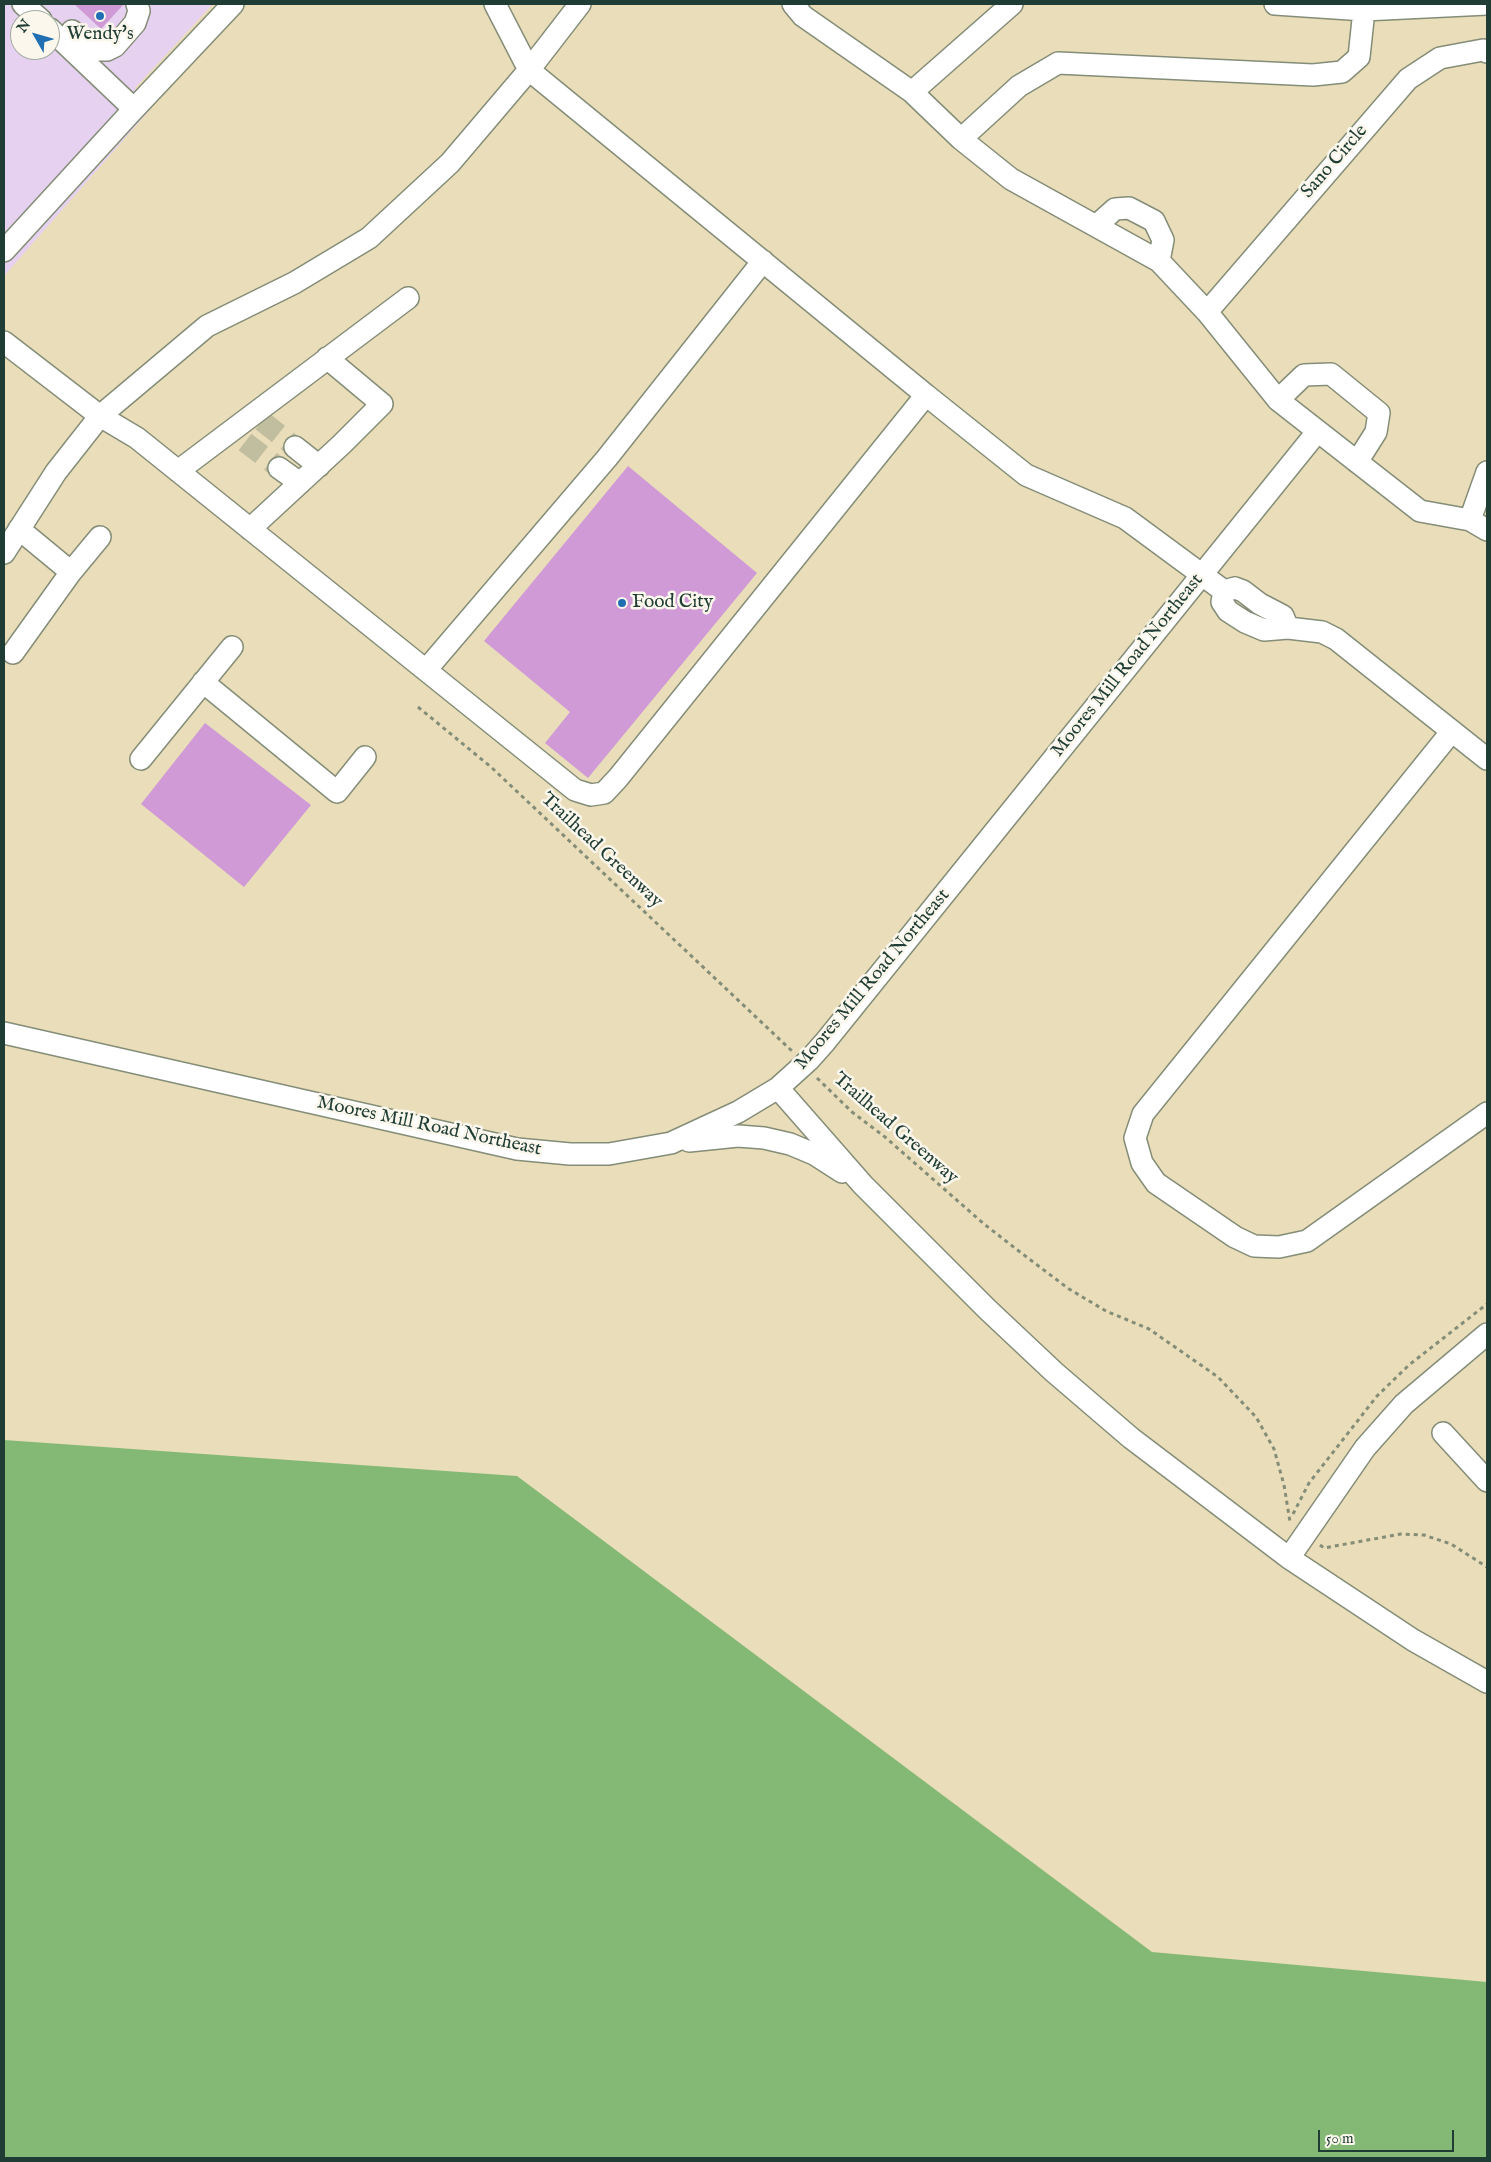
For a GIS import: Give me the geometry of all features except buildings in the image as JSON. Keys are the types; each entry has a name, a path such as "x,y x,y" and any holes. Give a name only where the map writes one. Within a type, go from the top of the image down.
{"street":[{"path":"60,19 92,50 107,50 115,46 135,23 139,11 137,4"},
{"path":"100,77 150,24 152,4"},
{"path":"4,252 134,109 233,4"},
{"path":"495,4 529,70 1026,475 1125,518 1224,591 1222,602 1228,612 1245,622 1264,630 1288,628 1322,632 1336,639 1487,759"},
{"path":"4,553 56,472 100,416 207,326 294,284 368,238 450,163 529,70 580,4"},
{"path":"793,4 803,16 912,92 961,139 1011,179 1160,261 1207,312 1278,400 1420,511 1478,525 1487,472"},
{"path":"912,92 1012,4"},
{"path":"1275,4 1364,10 1487,4"},
{"path":"961,139 1019,86 1058,63 1313,75 1342,72 1358,57 1364,10"},
{"path":"60,39 134,109"},
{"name":"Sano Circle","path":"1207,312 1408,79 1440,58 1483,50 1487,52"},
{"path":"1096,226 1115,209 1129,208 1154,221 1163,240 1160,261"},
{"path":"426,670 606,458 762,261"},
{"path":"178,471 238,436 327,358 408,298"},
{"path":"4,342 100,416 137,438 575,790 590,795 604,792 618,778 926,395"},
{"path":"250,530 320,466 382,404 327,358"},
{"path":"1278,400 1304,375 1331,374 1379,413 1376,432 1357,462"},
{"name":"Moores Mill Road Northeast","path":"4,1033 517,1148 570,1154 609,1154 671,1143 738,1112 778,1088 825,1042 1317,432"},
{"path":"295,447 320,466"},
{"path":"279,468 300,483"},
{"path":"18,529 70,572"},
{"path":"13,653 70,572 100,537"},
{"path":"141,759 232,646"},
{"path":"203,682 337,792 365,757"},
{"path":"1452,731 1142,1114 1135,1138 1142,1163 1156,1183 1234,1237 1254,1246 1279,1247 1308,1241 1487,1113"},
{"path":"778,1088 863,1186 988,1310 1054,1372 1131,1438 1289,1558 1413,1640 1487,1682"},
{"path":"671,1143 738,1136 773,1140 790,1144 814,1154 863,1186"},
{"path":"1289,1558 1365,1448 1404,1404 1487,1334"},
{"path":"1443,1433 1487,1480"}],"path":[{"name":"Trailhead Greenway","path":"418,707 491,768 720,982 852,1112 885,1137 977,1218 1069,1289 1106,1311 1148,1329 1218,1377 1256,1417 1274,1450 1284,1485 1290,1522"},
{"path":"1324,1548 1401,1534 1424,1535 1450,1544 1487,1567"}],"shaded area":[{"path":"4,4 213,4 135,88 148,112 4,276"}],"green space":[{"path":"4,1440 517,1476 1152,1952 1487,1982 1487,2158 4,2158"}],"tunnel":[{"path":"262,421 295,447"},
{"path":"245,442 279,468"}],"place":[{"name":"Wendy's","path":"100,16"},
{"name":"Food City","path":"622,603"}]}
